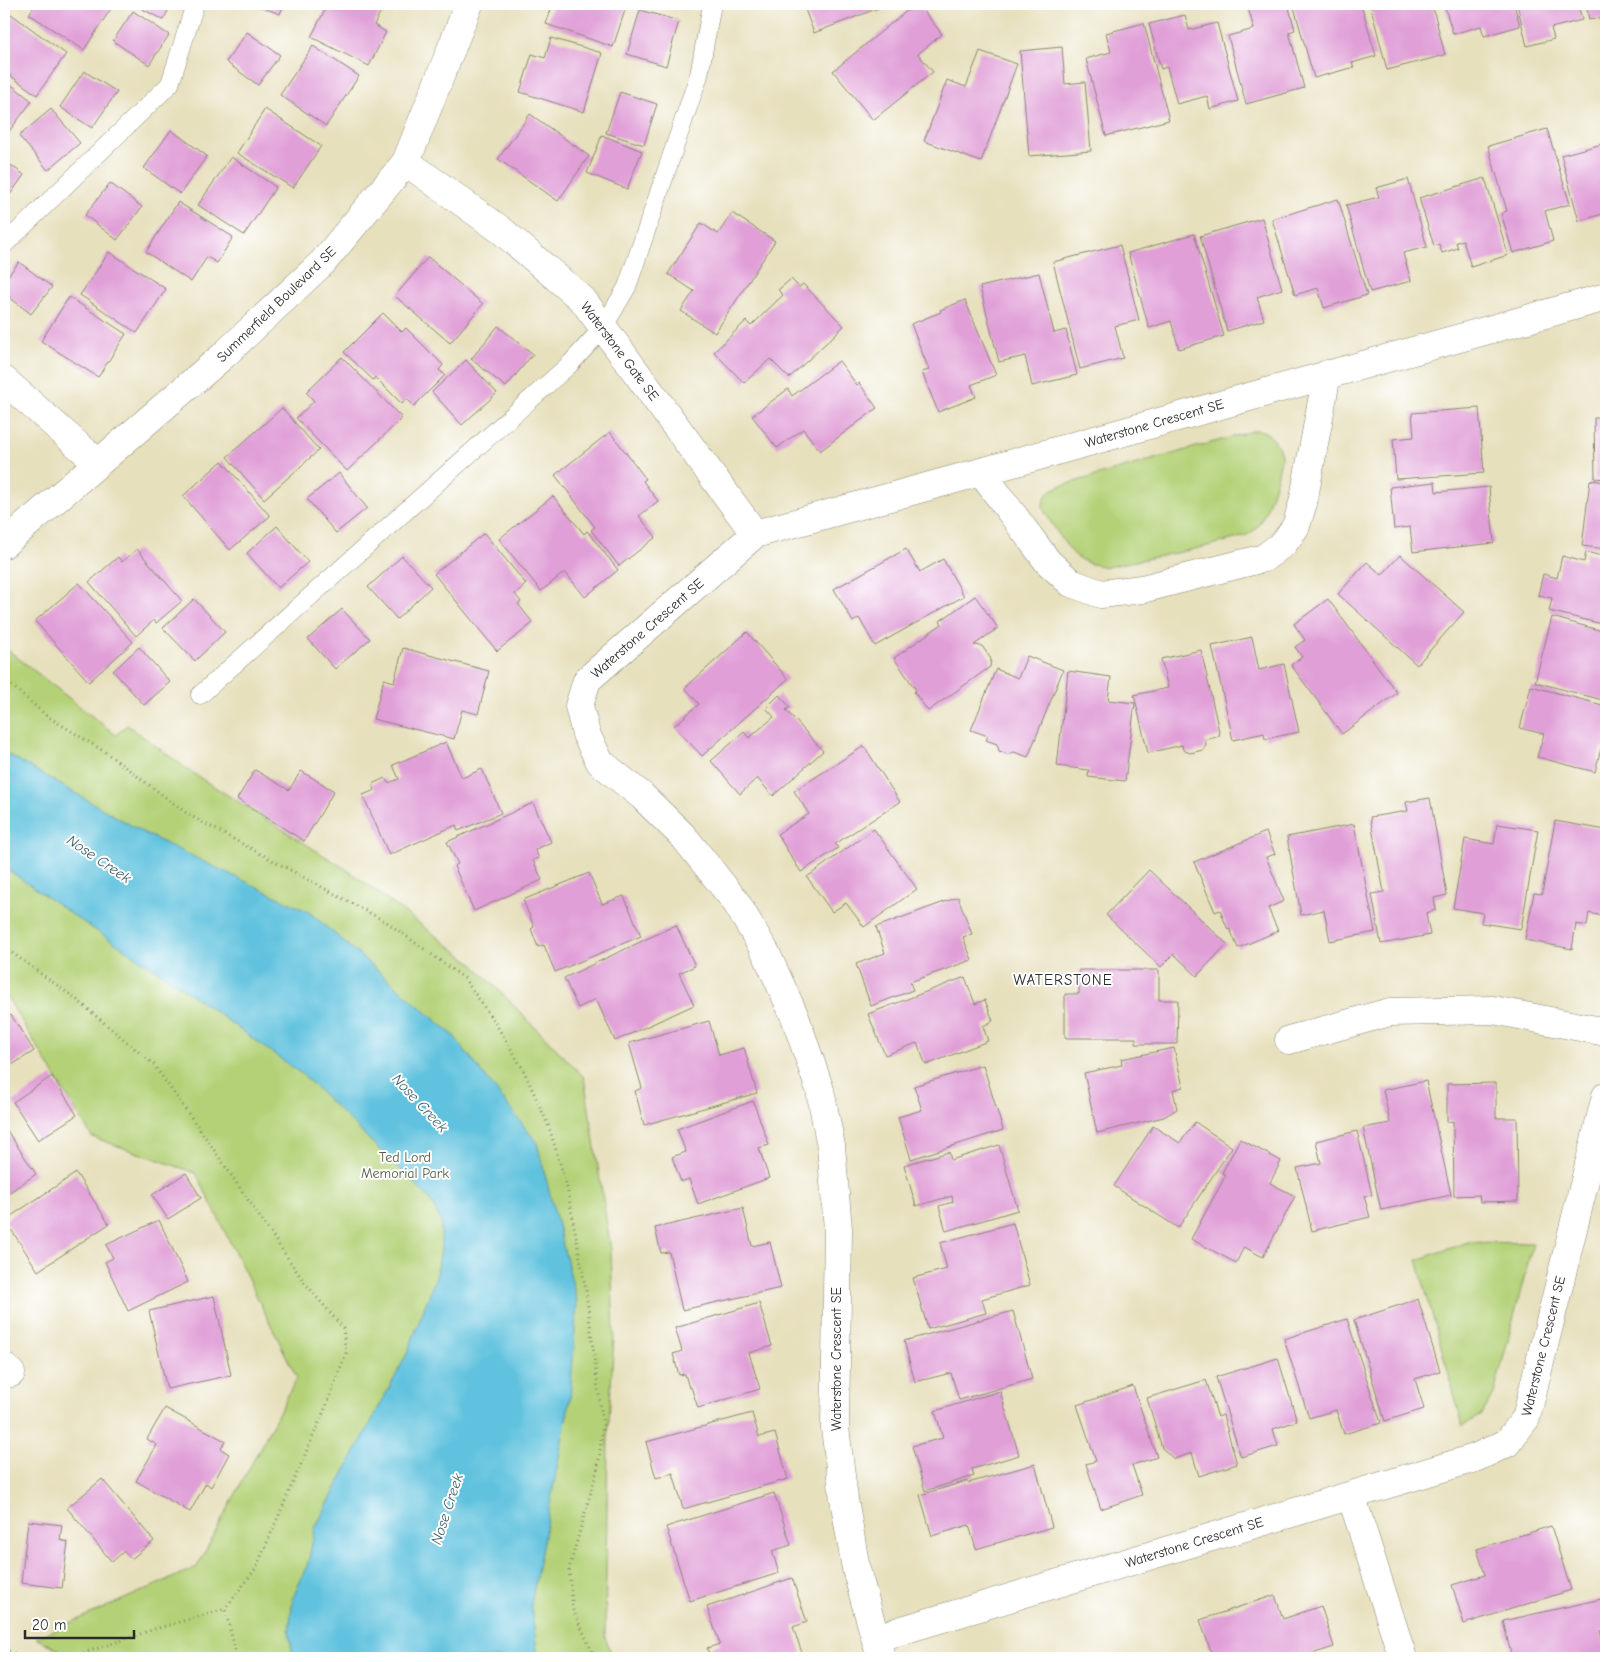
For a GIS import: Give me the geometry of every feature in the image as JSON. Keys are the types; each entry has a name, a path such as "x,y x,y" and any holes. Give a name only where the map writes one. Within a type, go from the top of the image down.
{"street":[{"name":"Summerfield Boulevard SE","path":"4,544 224,355 323,262 406,162 470,4"},
{"name":"Waterstone Gate SE","path":"406,162 501,230 583,300 755,534"},
{"name":"Waterstone Crescent SE","path":"1606,297 755,534 587,680 579,706 586,734 600,762 642,796 684,838 736,902 766,953 795,1018 820,1090 832,1146 838,1229 834,1428 856,1569 878,1648 1351,1495 1475,1458 1507,1443 1526,1418 1606,1096"},
{"path":"982,472 1048,562 1071,583 1101,594 1142,589 1264,558 1284,543 1296,526 1303,504 1327,374"},
{"path":"4,380 98,463"},
{"path":"1289,1040 1390,1012 1493,1010 1606,1032"},
{"path":"1351,1495 1403,1658"}],"lane":[{"path":"4,245 170,84 196,4"},
{"path":"200,695 570,364 603,328 627,287 699,75 712,4"}],"path":[{"path":"4,679 47,716 105,752 189,815 388,924 464,978 494,1021 523,1069 549,1127 567,1188 586,1292 604,1425 598,1467 569,1569 573,1610 595,1658"},
{"path":"4,947 76,999 154,1065 304,1282 344,1328 346,1353 327,1404 256,1568 225,1609 155,1629 68,1658"},
{"path":"225,1609 237,1658"},
{"path":"4,1650 31,1658"}],"green space":[{"path":"1256,430 1263,431 1273,439 1280,451 1281,459 1267,509 1257,527 1243,537 1107,567 1088,563 1077,557 1043,509 1047,494 1060,486"},
{"name":"Ted Lord Memorial Park","path":"4,647 116,735 127,725 197,776 349,871 471,962 584,1077 611,1250 614,1335 608,1438 605,1637 613,1658 74,1658 36,1638 197,1567 297,1378 196,1173 92,1137 4,992"},
{"path":"1468,1242 1533,1243 1494,1394 1482,1414 1463,1426 1417,1260"}],"water":[{"name":"Nose Creek","path":"4,752 146,834 309,912 453,1035 537,1143 577,1301 570,1399 531,1605 538,1658 293,1658 289,1631 293,1598 308,1563 315,1528 407,1354 437,1274 441,1248 441,1222 430,1199 303,1075 167,977 4,867"}],"building":[{"path":"36,4 114,4 84,50 29,14"},
{"path":"133,4 172,4 163,20"},
{"path":"253,4 284,4 280,14"},
{"path":"328,4 377,4 383,7 374,25 386,32 369,66 311,37"},
{"path":"553,4 627,4 613,47 546,24"},
{"path":"803,4 889,4 814,33"},
{"path":"915,4 918,4 942,34 918,54 933,72 873,120 833,71"},
{"path":"1247,4 1288,4 1295,30 1289,32 1304,88 1246,104 1228,36 1254,29"},
{"path":"1293,4 1361,4 1376,56 1352,63 1354,67 1314,78"},
{"path":"1370,4 1432,4 1445,55 1387,70"},
{"path":"1444,4 1514,4 1520,26 1484,36 1481,26 1453,34"},
{"path":"1517,4 1578,4 1582,20 1551,28 1554,39 1527,46"},
{"path":"1586,4 1606,4 1606,17 1589,20"},
{"path":"640,10 679,21 666,66 627,54"},
{"path":"133,11 169,35 149,65 113,41"},
{"path":"11,14 66,54 37,95 4,71 4,24"},
{"path":"1185,15 1189,30 1217,23 1238,101 1210,109 1207,96 1177,104 1167,67 1161,69 1149,24"},
{"path":"1144,23 1169,120 1106,136 1086,59 1111,52 1106,33"},
{"path":"247,32 280,55 258,85 226,62"},
{"path":"551,38 602,53 584,112 520,92 532,54 545,58"},
{"path":"313,46 359,76 326,126 280,95"},
{"path":"1062,47 1065,84 1085,82 1091,151 1029,156 1020,51"},
{"path":"980,51 1017,64 981,162 924,141 947,80 966,87"},
{"path":"84,71 117,92 92,128 60,107"},
{"path":"4,79 32,101 4,138"},
{"path":"620,92 657,104 644,145 606,133"},
{"path":"51,109 80,143 48,170 19,136"},
{"path":"265,109 321,146 293,188 237,153"},
{"path":"530,114 589,156 558,201 498,159"},
{"path":"1547,129 1570,204 1545,211 1553,241 1513,253 1501,213 1507,211 1488,146"},
{"path":"171,130 207,156 180,194 144,168"},
{"path":"602,135 642,151 627,189 587,173"},
{"path":"1606,143 1606,213 1579,221 1561,155"},
{"path":"231,157 276,187 244,235 198,205"},
{"path":"4,160 24,175 4,203"},
{"path":"1485,178 1508,255 1471,267 1463,240 1456,242 1458,248 1442,253 1439,244 1434,246 1419,198"},
{"path":"1408,179 1427,247 1403,253 1411,281 1370,292 1346,205 1379,197 1376,188"},
{"path":"110,183 142,207 117,240 85,215"},
{"path":"1338,199 1367,295 1324,308 1318,288 1295,295 1272,219"},
{"path":"178,202 233,237 217,263 207,257 191,282 146,252"},
{"path":"732,213 775,241 715,333 681,311 694,291 668,274 701,223 718,234"},
{"path":"1262,218 1282,289 1257,297 1264,320 1227,331 1200,236"},
{"path":"1194,234 1224,336 1179,349 1171,321 1149,328 1128,253"},
{"path":"1120,245 1139,320 1115,326 1123,358 1080,369 1053,262"},
{"path":"109,252 166,289 137,333 80,295"},
{"path":"428,257 483,304 450,343 395,296"},
{"path":"19,262 52,287 31,314 4,293 4,281"},
{"path":"1039,273 1054,333 1066,330 1077,375 1032,386 1025,356 999,362 980,287"},
{"path":"791,279 799,287 803,284 844,326 789,378 770,359 744,383 714,352 746,321 751,326 783,295 778,290"},
{"path":"69,297 126,334 98,377 41,341"},
{"path":"965,300 996,375 971,385 976,397 938,412 922,372 929,370 911,324"},
{"path":"383,313 402,332 406,328 443,365 439,370 445,375 414,406 407,399 402,404 375,377 373,380 344,352"},
{"path":"498,326 533,354 506,387 471,359"},
{"path":"342,357 402,418 347,471 296,418 314,401 306,392"},
{"path":"466,360 497,393 462,425 432,392"},
{"path":"839,361 857,385 859,383 877,408 820,451 803,429 777,448 752,416 788,389 792,396"},
{"path":"282,408 319,450 264,499 227,457"},
{"path":"1479,408 1484,473 1396,479 1393,439 1414,437 1412,413"},
{"path":"1594,418 1606,418 1606,478 1595,479"},
{"path":"610,432 646,479 643,481 658,501 639,516 656,537 619,566 591,530 595,527 555,475"},
{"path":"222,461 270,516 230,550 183,496"},
{"path":"339,473 367,508 336,533 307,499"},
{"path":"1590,480 1606,482 1606,549 1582,546"},
{"path":"1435,482 1436,492 1489,487 1494,543 1413,552 1410,527 1394,529 1390,487"},
{"path":"553,496 584,534 587,531 618,570 585,597 565,572 541,591 499,539"},
{"path":"277,526 308,562 278,588 247,553"},
{"path":"484,533 526,584 515,594 521,602 518,604 533,623 497,651 434,574"},
{"path":"137,549 182,601 156,623 154,620 136,636 89,582 118,557 122,562"},
{"path":"906,549 920,572 943,559 964,596 875,646 859,618 853,622 834,589"},
{"path":"1586,552 1606,557 1606,625 1549,611 1552,598 1538,595 1543,574 1557,578 1562,556 1584,562"},
{"path":"1400,555 1464,612 1417,665 1338,594 1367,562 1382,575"},
{"path":"402,556 431,587 397,619 368,587"},
{"path":"79,583 133,642 89,682 35,621"},
{"path":"975,596 998,628 974,645 982,646 991,659 990,667 928,711 914,692 916,690 894,658 942,624 940,621"},
{"path":"194,599 225,632 195,661 163,628"},
{"path":"1328,599 1397,693 1342,734 1291,665 1302,657 1295,647 1305,640 1294,624"},
{"path":"342,609 370,639 335,669 308,639"},
{"path":"1552,617 1606,632 1606,701 1535,682"},
{"path":"747,632 788,679 702,756 674,726 699,704 685,688"},
{"path":"1252,637 1259,670 1284,664 1299,732 1265,739 1264,733 1233,740 1212,646"},
{"path":"139,647 170,682 144,705 113,671"},
{"path":"403,648 489,671 478,714 462,710 454,739 373,719 384,679 394,682"},
{"path":"1201,650 1220,736 1205,740 1206,744 1203,750 1190,753 1183,750 1182,745 1148,753 1134,695 1168,688 1161,659"},
{"path":"1027,656 1063,670 1028,757 1014,752 1008,754 999,751 997,744 986,740 988,736 971,730 996,669 1018,678"},
{"path":"1068,671 1111,677 1108,700 1135,703 1125,781 1088,777 1089,770 1057,766"},
{"path":"1531,686 1606,706 1606,750 1601,748 1595,772 1537,757 1544,734 1520,728"},
{"path":"779,695 790,707 786,710 823,751 773,796 757,778 740,794 711,761 744,732 749,738 774,717 766,708"},
{"path":"446,742 462,778 482,769 501,813 458,831 456,825 389,855 363,795 375,790 372,784 385,778 388,783 399,779 393,765"},
{"path":"864,746 900,802 835,844 838,848 801,872 777,834 809,814 794,791"},
{"path":"255,770 289,790 301,771 334,791 304,841 237,799"},
{"path":"1430,798 1447,895 1434,898 1436,910 1426,913 1430,935 1381,944 1372,894 1384,892 1370,817 1408,811 1406,802"},
{"path":"533,803 551,842 535,850 539,858 533,860 542,880 474,911 454,866 458,864 447,842"},
{"path":"1555,821 1606,830 1606,897 1603,916 1589,913 1587,926 1576,924 1572,949 1525,940 1534,893 1542,894"},
{"path":"1354,824 1375,932 1330,941 1324,910 1301,915 1287,837"},
{"path":"1497,824 1538,830 1521,929 1481,923 1483,913 1453,908 1465,839 1494,844"},
{"path":"874,829 917,889 864,927 846,903 832,912 807,877"},
{"path":"1266,832 1275,854 1266,857 1284,901 1268,908 1278,931 1238,948 1220,910 1215,912 1194,862"},
{"path":"1149,870 1227,944 1197,976 1174,954 1161,967 1106,915"},
{"path":"589,873 602,904 624,896 641,936 555,972 544,945 538,947 531,929 534,927 523,900"},
{"path":"958,897 972,934 963,937 972,960 910,982 913,990 871,1006 856,964 885,953 876,927"},
{"path":"676,925 695,966 679,973 694,1005 615,1041 596,999 578,1008 564,978"},
{"path":"1079,970 1159,970 1159,1000 1178,1000 1177,1044 1136,1044 1136,1038 1065,1038 1065,994 1079,994"},
{"path":"965,977 975,1004 985,1000 993,1021 983,1026 988,1041 926,1065 917,1043 885,1055 868,1014"},
{"path":"11,1015 34,1051 4,1070 4,1019"},
{"path":"709,1021 719,1055 744,1048 757,1093 644,1125 635,1091 642,1088 629,1043"},
{"path":"1174,1048 1183,1087 1173,1090 1177,1109 1164,1117 1097,1133 1084,1073 1122,1065 1121,1059"},
{"path":"983,1065 1003,1130 911,1159 898,1117 922,1110 914,1086"},
{"path":"52,1076 77,1115 38,1140 13,1102"},
{"path":"1426,1081 1451,1195 1381,1210 1363,1128 1390,1123 1383,1090"},
{"path":"1496,1083 1496,1118 1517,1118 1518,1201 1480,1202 1479,1195 1454,1196 1453,1121 1447,1122 1447,1084"},
{"path":"753,1101 769,1145 759,1148 769,1178 698,1204 689,1179 681,1182 672,1157 686,1152 677,1129"},
{"path":"1195,1122 1232,1147 1178,1228 1114,1186 1153,1126 1180,1143"},
{"path":"6,1129 36,1174 4,1196 4,1130"},
{"path":"1357,1131 1372,1195 1364,1196 1370,1217 1312,1231 1297,1168 1321,1163 1316,1141"},
{"path":"1240,1139 1281,1161 1270,1183 1295,1196 1263,1257 1244,1247 1236,1263 1191,1239 1226,1175 1222,1173"},
{"path":"999,1145 1018,1210 946,1231 939,1206 953,1202 952,1196 916,1206 904,1165 949,1152 951,1160"},
{"path":"76,1173 109,1224 38,1271 5,1220"},
{"path":"186,1173 201,1198 168,1219 152,1195"},
{"path":"743,1208 752,1246 770,1242 781,1288 682,1310 669,1252 661,1253 655,1228"},
{"path":"159,1220 188,1282 128,1311 105,1262 113,1258 106,1245"},
{"path":"1013,1223 1030,1285 982,1299 986,1313 928,1329 913,1278 947,1269 940,1243"},
{"path":"214,1296 231,1375 167,1389 149,1311"},
{"path":"1418,1299 1440,1371 1415,1379 1424,1409 1385,1421 1354,1320"},
{"path":"759,1303 772,1346 749,1353 760,1389 698,1408 685,1374 679,1375 673,1354 682,1351 675,1328"},
{"path":"1013,1311 1032,1379 959,1400 951,1373 915,1382 904,1341"},
{"path":"1347,1319 1381,1423 1344,1434 1336,1410 1309,1418 1284,1339"},
{"path":"1278,1358 1297,1421 1273,1429 1278,1446 1241,1457 1216,1377"},
{"path":"1206,1380 1218,1417 1223,1415 1237,1464 1199,1476 1192,1453 1174,1459 1162,1448 1147,1398"},
{"path":"1133,1386 1157,1457 1132,1465 1142,1495 1101,1509 1086,1464 1096,1461 1077,1405"},
{"path":"1000,1391 1019,1455 972,1469 974,1476 925,1491 912,1446 943,1438 935,1411"},
{"path":"165,1408 225,1441 221,1449 229,1454 211,1487 206,1483 190,1512 136,1481 157,1445 147,1439"},
{"path":"752,1413 759,1437 775,1433 788,1479 683,1509 673,1473 656,1478 646,1442"},
{"path":"1035,1464 1052,1527 976,1549 969,1525 932,1536 920,1495"},
{"path":"102,1479 154,1541 131,1559 124,1551 112,1562 67,1508"},
{"path":"774,1493 791,1545 772,1551 779,1573 690,1601 666,1527"},
{"path":"28,1521 62,1525 60,1540 68,1542 62,1588 21,1583"},
{"path":"1551,1526 1571,1590 1464,1624 1452,1585 1485,1575 1477,1549"},
{"path":"792,1578 807,1622 793,1627 802,1653 785,1658 711,1658 707,1648 720,1644 707,1607"},
{"path":"1275,1595 1283,1619 1321,1606 1334,1647 1299,1658 1213,1658 1200,1620"},
{"path":"1606,1598 1606,1630 1600,1631 1606,1658 1541,1658 1541,1656 1512,1658 1503,1621"}],"district":[{"name":"WATERSTONE","path":"1063,980"}]}
